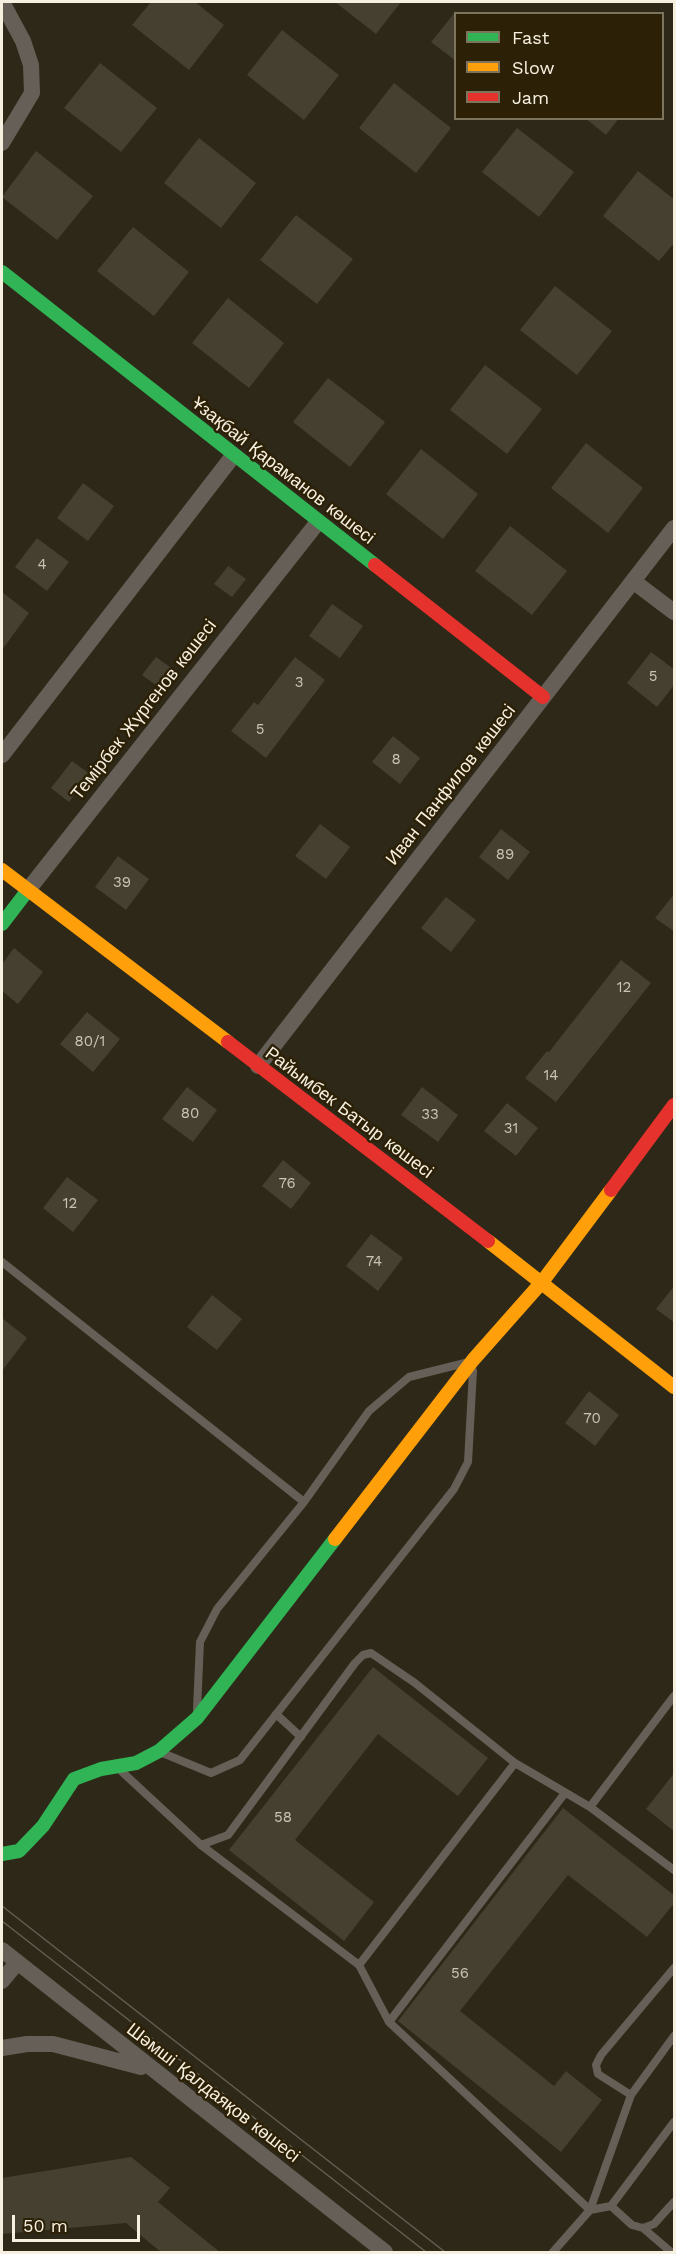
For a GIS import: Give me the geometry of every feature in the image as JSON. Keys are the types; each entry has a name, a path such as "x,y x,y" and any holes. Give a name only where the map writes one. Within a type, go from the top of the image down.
{"street":[{"path":"2,2 23,41 31,64 32,93 2,143"},
{"name":"Ұзақбай Қараманов көшесі","path":"4,280 543,697"},
{"path":"2,755 233,456"},
{"name":"Темірбек Жүргенов көшесі","path":"2,924 318,522"},
{"name":"Иван Панфилов көшесі","path":"258,1066 675,528"},
{"path":"633,580 675,612"},
{"name":"Райымбек Батыр көшесі","path":"2,870 542,1282 675,1387"},
{"path":"2,1854 19,1851 43,1826 74,1779 116,1766 136,1763 159,1751 197,1718 473,1360 542,1282 675,1105"},
{"name":"Шәмші Қалдаяқов көшесі","path":"2,1950 16,1964 385,2253"},
{"path":"2,1981 16,1964"},
{"path":"2,2048 27,2044 53,2044 152,2070"}],"lane":[{"path":"2,1262 304,1502"},
{"path":"159,1751 211,1773 240,1760 454,1489 468,1462 473,1360 409,1377 369,1410 304,1502 217,1609 200,1642 197,1718"},
{"path":"201,1845 228,1835 355,1663 363,1654 371,1653 415,1683 515,1764 590,1807 675,1870"},
{"path":"590,1807 675,1696"},
{"path":"276,1714 301,1737"},
{"path":"359,1965 515,1764"},
{"path":"116,1766 201,1845 359,1965 389,2022 590,2210"},
{"path":"389,2022 565,1792"},
{"path":"631,2095 598,2074 596,2065 601,2055 675,1968"},
{"path":"553,2253 590,2210 631,2095 675,2036"},
{"path":"590,2210 610,2206 675,2122"},
{"path":"642,2228 654,2224 675,2202"},
{"path":"610,2206 632,2225 642,2228 671,2253"}],"building":[{"path":"151,2 195,2 224,25 189,70 132,25"},
{"path":"335,2 401,2 376,34"},
{"path":"454,13 454,59 431,42"},
{"path":"282,30 339,75 304,120 247,75"},
{"path":"100,63 157,108 121,152 64,108"},
{"path":"394,83 451,128 416,173 359,128"},
{"path":"587,120 617,120 606,135"},
{"path":"517,128 574,172 539,217 482,172"},
{"path":"199,138 256,183 221,228 164,183"},
{"path":"36,151 93,196 57,240 2,197"},
{"path":"638,171 675,200 675,242 659,261 603,216"},
{"path":"296,215 353,259 317,304 260,260"},
{"path":"133,227 189,272 154,316 97,271"},
{"path":"555,286 612,331 577,375 520,330"},
{"path":"228,298 284,343 249,388 192,343"},
{"path":"485,365 542,409 507,454 450,410"},
{"path":"328,378 385,422 350,467 293,422"},
{"path":"586,443 643,488 608,533 551,488"},
{"path":"421,449 478,494 443,539 386,494"},
{"path":"83,483 114,506 88,541 57,518"},
{"path":"510,526 567,571 532,615 475,571"},
{"path":"37,538 69,562 47,591 15,567"},
{"path":"228,566 246,579 232,597 214,584"},
{"path":"2,592 29,613 2,650"},
{"path":"332,604 363,626 340,658 309,636"},
{"path":"651,652 675,670 675,684 657,707 627,683"},
{"path":"156,657 174,670 160,688 142,675"},
{"path":"295,657 325,680 266,758 231,731 254,702 258,705"},
{"path":"393,736 420,758 400,784 372,762"},
{"path":"72,761 90,774 69,802 51,788"},
{"path":"320,824 350,847 326,879 295,856"},
{"path":"501,829 530,852 508,880 479,857"},
{"path":"118,856 149,879 126,910 95,887"},
{"path":"675,893 675,932 655,918"},
{"path":"446,897 476,920 451,952 421,928"},
{"path":"14,948 43,972 18,1004 2,991 2,964"},
{"path":"621,960 651,983 556,1102 525,1078 547,1051 549,1052"},
{"path":"87,1012 120,1039 93,1072 60,1044"},
{"path":"187,1087 217,1110 193,1142 162,1119"},
{"path":"422,1087 458,1115 438,1142 401,1115"},
{"path":"507,1103 538,1128 516,1156 484,1131"},
{"path":"283,1160 311,1183 291,1209 262,1186"},
{"path":"67,1177 98,1200 73,1232 43,1208"},
{"path":"371,1234 403,1258 378,1291 346,1266"},
{"path":"675,1285 675,1323 656,1309"},
{"path":"212,1295 242,1319 217,1350 187,1327"},
{"path":"2,1318 27,1338 2,1371"},
{"path":"589,1391 619,1415 595,1446 565,1423"},
{"path":"373,1667 488,1758 458,1796 378,1734 295,1840 374,1902 344,1941 229,1850"},
{"path":"675,1772 675,1832 646,1809"},
{"path":"563,1808 675,1896 675,1902 647,1937 568,1875 460,2011 554,2086 566,2071 602,2100 561,2152 398,2021"},
{"path":"131,2157 170,2188 158,2202 221,2253 162,2253 126,2223 2,2234 2,2178"}],"tram line":[{"path":"2,1906 445,2252"},
{"path":"2,1921 426,2252"}],"traffic: fast":[{"path":"2,272 375,565"},
{"path":"2,924 28,890"},
{"path":"2,1854 19,1851 43,1826 74,1779 101,1769 136,1763 159,1751 197,1718 335,1539"}],"traffic: slow":[{"path":"2,870 228,1042"},
{"path":"335,1539 473,1360 542,1282 611,1190"},
{"path":"488,1241 674,1387"}],"traffic: jam":[{"path":"375,565 543,697"},
{"path":"228,1042 488,1241"},
{"path":"611,1190 674,1105"}]}
